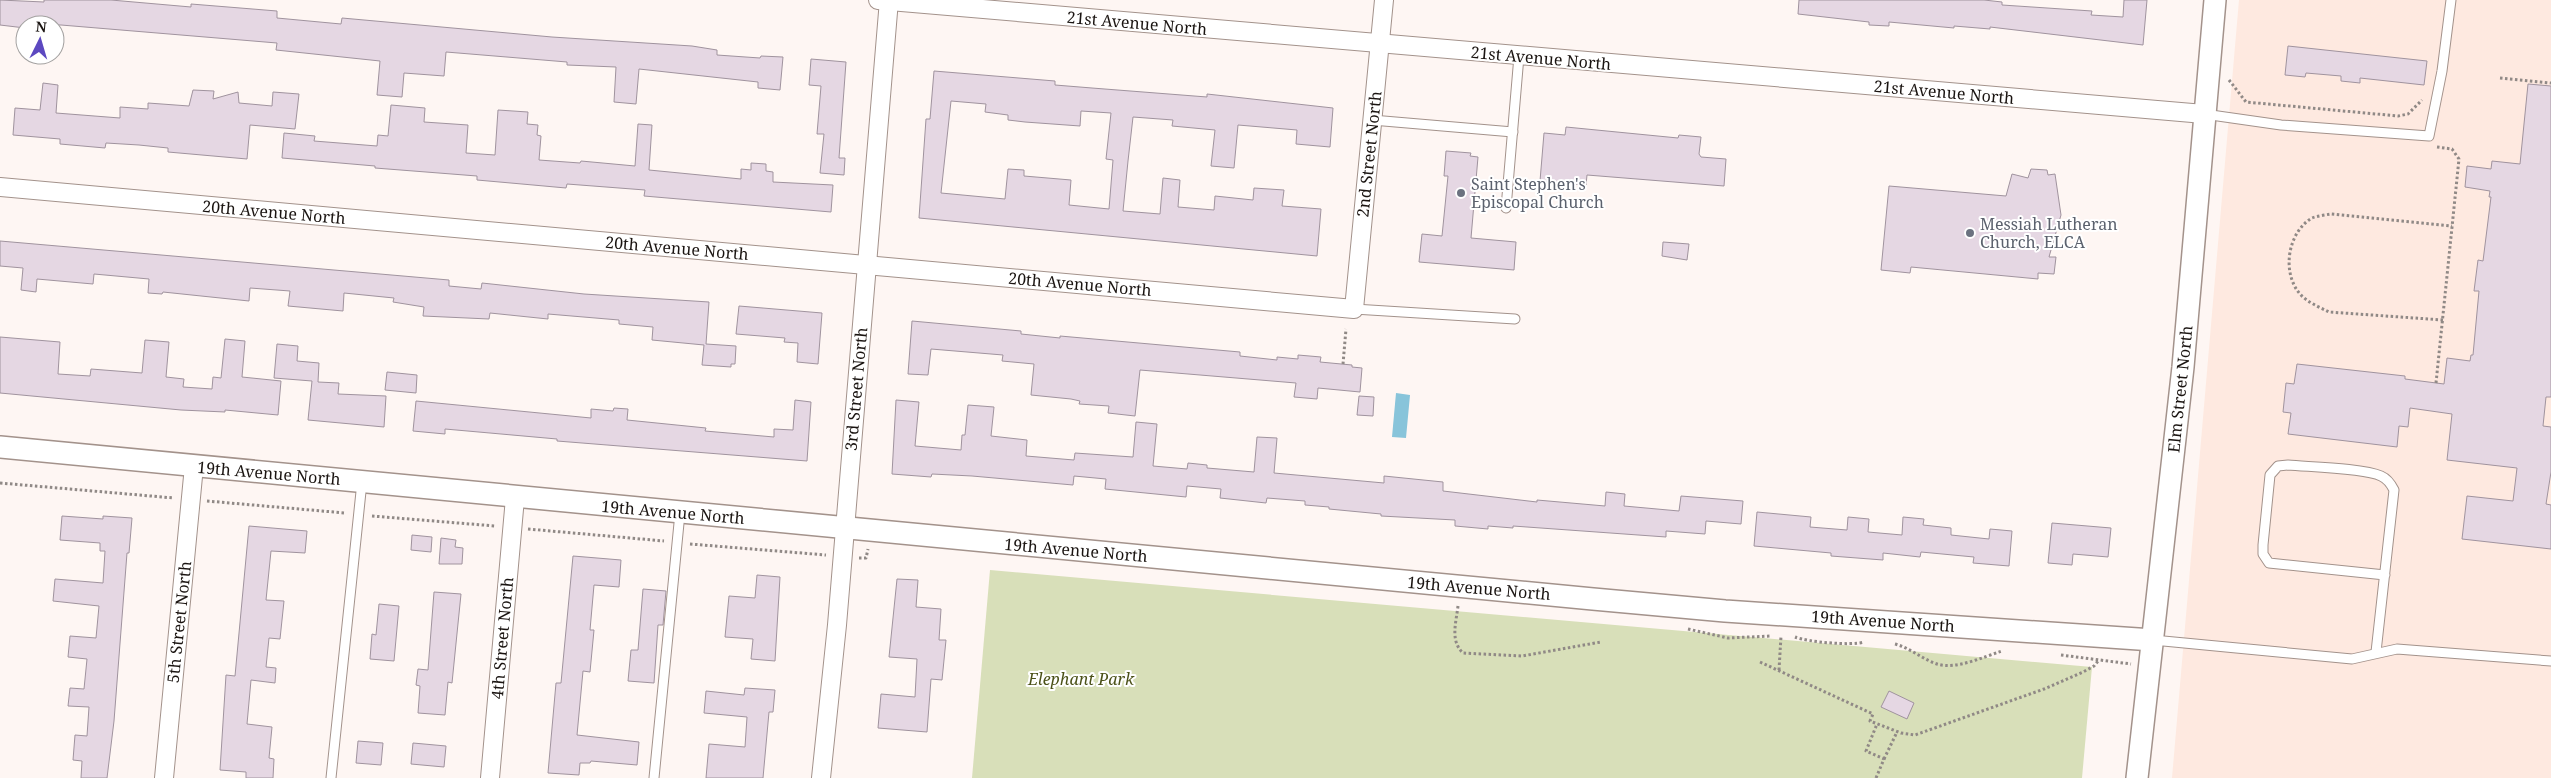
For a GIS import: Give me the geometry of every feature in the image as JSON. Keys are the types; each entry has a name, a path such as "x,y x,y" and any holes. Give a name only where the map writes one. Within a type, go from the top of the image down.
{"street":[{"name":"21st Avenue North","path":"885,0 2204,114"},
{"name":"3rd Street North","path":"821,778 866,265 885,0"},
{"name":"2nd Street North","path":"1354,309 1384,0"},
{"name":"Elm Street North","path":"2137,778 2183,367 2215,0"},
{"name":"20th Avenue North","path":"0,187 1354,309"},
{"name":"19th Avenue North","path":"0,447 515,498 1725,610 2153,640"},
{"name":"5th Street North","path":"164,778 194,466"},
{"name":"4th Street North","path":"490,778 515,498"}],"lane":[{"path":"2204,114 2281,125 2429,136 2443,63 2451,0"},
{"path":"1506,208 1519,56"},
{"path":"1372,120 1512,132"},
{"path":"1354,309 1515,318"},
{"path":"2376,652 2385,575 2394,490 2390,482 2381,476 2363,472 2288,465 2278,466 2270,475 2263,545 2264,554 2269,563 2385,575"},
{"path":"331,778 362,482"},
{"path":"654,778 680,513"},
{"path":"2153,640 2352,659 2397,648 2551,661"}],"path":[{"path":"2227,77 2246,102 2388,116 2408,114 2417,107 2424,96"},
{"path":"2500,78 2551,83"},
{"path":"2429,136 2429,146 2452,149 2459,159 2436,383"},
{"path":"2443,320 2329,312 2300,294 2291,280 2289,261 2291,246 2300,228 2313,218 2331,214 2452,226"},
{"path":"1343,364 1346,329"},
{"path":"0,483 827,556"},
{"path":"1458,604 1454,640 1457,647 1463,653 1522,656 1601,642"},
{"path":"1779,670 1781,636"},
{"path":"1760,662 1872,714 1870,721 1897,732 1915,735 1928,733 2083,672 2098,661"},
{"path":"1877,724 1866,750 1884,759"},
{"path":"1876,778 1897,732"}],"shaded area":[{"path":"2239,0 2551,0 2551,778 2172,778"}],"green space":[{"name":"Elephant Park","path":"990,570 2092,667 2082,778 972,778"}],"water":[{"path":"1396,393 1410,395 1406,438 1392,437"}],"building":[{"path":"0,0 44,2 44,0 111,0 191,7 191,4 277,11 277,18 341,24 342,18 552,37 692,46 717,50 717,55 760,58 761,56 783,57 780,90 758,88 758,82 639,69 636,104 614,102 616,67 567,65 567,62 446,52 444,76 404,73 402,97 377,95 380,61 276,50 277,43 65,25 65,15 15,15 15,27 0,25"},
{"path":"1799,0 1984,0 2002,2 2002,5 2092,11 2091,15 2123,17 2124,0 2147,0 2143,45 1990,27 1990,29 1954,26 1954,28 1889,22 1889,26 1869,25 1869,22 1798,14"},
{"path":"2288,46 2427,61 2424,85 2360,78 2360,83 2341,81 2341,76 2306,73 2305,77 2285,75"},
{"path":"811,59 846,62 839,158 845,158 844,175 820,173 824,134 817,134 821,86 809,85"},
{"path":"934,71 1055,81 1055,85 1207,97 1207,94 1333,108 1330,147 1296,144 1297,130 1238,125 1234,168 1211,166 1215,130 1172,126 1173,120 1133,117 1128,161 1123,211 1160,214 1163,178 1180,180 1178,207 1214,210 1215,196 1253,200 1254,188 1284,190 1282,206 1321,209 1317,256 919,218 926,119 930,119","holes":["951,101 986,104 985,112 1008,115 1008,120 1080,126 1081,111 1111,113 1106,159 1113,160 1109,209 1069,205 1071,180 1024,176 1024,170 1008,169 1005,199 941,193"]},
{"path":"43,83 58,85 56,113 120,118 120,107 148,109 148,103 189,106 193,90 214,91 213,99 238,92 239,103 272,106 273,92 299,94 295,129 250,125 247,159 168,152 168,148 139,145 106,143 105,148 60,144 60,139 13,135 15,108 40,110"},
{"path":"2528,84 2551,86 2551,397 2546,397 2543,426 2551,427 2551,472 2546,504 2551,505 2551,549 2462,539 2467,496 2513,501 2517,468 2447,460 2452,414 2410,408 2408,427 2399,426 2397,447 2288,434 2291,413 2283,412 2286,383 2294,384 2297,364 2405,376 2405,379 2444,384 2447,358 2470,361 2471,355 2473,355 2479,291 2474,291 2478,260 2483,261 2491,197 2489,197 2490,191 2465,187 2467,166 2491,169 2492,161 2520,164"},
{"path":"391,105 425,108 424,122 468,125 466,153 495,155 498,110 528,112 527,124 538,125 537,135 541,136 539,160 580,163 581,161 635,166 638,124 652,125 649,170 741,179 741,169 751,170 751,163 766,164 766,171 773,172 773,182 833,185 831,212 644,196 645,190 567,184 566,188 477,180 477,176 282,158 284,133 315,136 314,141 377,146 378,135 388,136"},
{"path":"1566,127 1678,138 1679,135 1701,137 1699,154 1701,157 1726,159 1724,186 1587,175 1586,185 1540,181 1544,133 1565,135"},
{"path":"1446,151 1471,153 1470,156 1478,157 1471,238 1516,242 1514,270 1419,262 1422,234 1442,236 1448,176 1444,176"},
{"name":"Messiah Lutheran Church, ELCA","path":"2031,169 2047,170 2048,175 2055,174 2061,215 2049,257 2056,257 2054,274 2038,273 2038,279 1911,267 1910,273 1881,270 1889,186 2006,196 2012,174 2028,178"},
{"path":"0,241 449,280 449,286 481,289 482,283 584,294 709,302 706,344 736,346 735,364 731,364 731,367 702,365 704,345 652,340 653,327 619,324 619,320 548,314 548,319 490,313 489,319 423,316 424,307 393,302 394,298 344,293 343,311 288,306 290,291 250,288 249,301 163,292 162,294 148,293 149,279 94,274 93,284 37,279 36,292 21,290 23,268 0,266"},
{"path":"1663,242 1689,244 1687,260 1662,256"},
{"path":"739,306 822,313 818,364 797,362 798,343 784,342 785,338 736,334"},
{"path":"912,321 1021,331 1021,334 1060,338 1060,336 1240,352 1240,356 1277,360 1277,357 1298,359 1298,355 1321,357 1320,362 1352,365 1352,367 1362,368 1360,392 1318,388 1317,399 1294,397 1296,383 1140,370 1135,416 1108,413 1109,406 1079,404 1080,401 1071,399 1031,395 1034,364 1002,361 1003,355 931,349 928,375 908,374"},
{"path":"0,337 60,342 58,374 90,376 91,369 142,373 145,340 169,342 166,377 184,379 183,387 212,389 213,377 221,378 225,339 245,341 242,377 281,381 278,415 225,410 225,412 181,410 0,393"},
{"path":"277,344 298,346 297,361 319,363 318,382 339,383 338,394 386,396 384,427 308,420 312,381 274,378"},
{"path":"387,372 417,375 416,393 385,390"},
{"path":"1359,396 1374,397 1373,416 1357,415"},
{"path":"795,400 811,402 807,461 557,441 557,439 445,429 445,434 413,431 416,401 591,418 591,409 613,411 614,408 628,409 627,420 706,428 705,431 774,437 774,429 793,430"},
{"path":"896,400 919,402 915,446 961,450 962,435 965,435 968,405 994,407 991,436 1027,440 1026,456 1074,460 1075,453 1133,457 1136,422 1157,424 1153,466 1187,469 1188,463 1207,465 1207,468 1254,472 1257,437 1277,438 1274,473 1384,483 1384,476 1443,482 1443,491 1537,502 1537,500 1605,506 1606,492 1625,494 1624,506 1679,511 1681,496 1743,501 1741,524 1706,521 1705,534 1666,531 1666,537 1513,526 1513,528 1488,526 1488,529 1455,526 1455,520 1381,516 1381,514 1329,509 1329,507 1305,505 1305,501 1267,498 1266,503 1220,498 1221,489 1187,486 1186,497 1105,489 1106,479 1074,476 1073,485 972,476 932,474 931,477 892,474"},
{"path":"1757,512 1811,517 1810,527 1847,530 1848,517 1869,519 1868,532 1902,535 1903,517 1924,519 1923,525 1951,528 1951,535 1989,539 1990,529 2012,531 2009,566 1973,563 1974,557 1921,552 1920,557 1883,553 1883,560 1831,556 1831,553 1754,546"},
{"path":"62,516 103,519 103,516 132,518 129,553 127,553 114,721 107,778 81,778 82,761 73,760 75,735 87,736 89,707 68,706 70,688 84,689 87,659 68,657 70,636 96,638 99,606 53,601 55,579 103,583 105,551 100,551 100,543 60,540"},
{"path":"2052,523 2111,528 2108,557 2073,554 2072,565 2048,563"},
{"path":"249,526 307,531 305,553 271,551 266,600 284,601 280,639 269,638 266,667 276,668 275,683 251,680 247,724 272,727 269,758 274,759 273,778 246,778 246,772 220,770 226,675 235,676"},
{"path":"412,535 432,537 431,552 411,550"},
{"path":"441,538 456,540 455,547 463,548 462,564 439,564"},
{"path":"573,556 621,560 619,587 594,585 590,630 594,630 590,672 583,671 577,735 639,742 637,765 591,761 590,763 580,763 579,775 548,773 556,683 561,683"},
{"path":"757,575 780,577 775,661 751,659 753,639 725,637 729,596 755,598"},
{"path":"897,579 918,580 916,607 941,609 939,640 946,640 942,680 931,679 927,732 878,728 881,694 915,697 917,659 889,657"},
{"path":"643,589 666,591 663,625 658,625 654,683 628,681 631,650 638,650"},
{"path":"434,592 461,594 452,683 448,682 445,715 418,713 420,686 416,685 418,669 428,670"},
{"path":"379,604 399,606 394,661 370,659 372,634 376,635"},
{"path":"745,688 775,690 773,712 769,712 763,778 706,778 709,744 745,747 747,717 704,713 706,691 744,695"},
{"path":"1889,691 1914,703 1907,719 1881,707"},
{"path":"358,741 383,743 381,765 356,763"},
{"path":"413,743 446,746 444,767 411,764"}],"place":[{"name":"Saint Stephen's Episcopal Church","path":"1461,193"},
{"name":"Messiah Lutheran Church, ELCA","path":"1970,233"}]}
